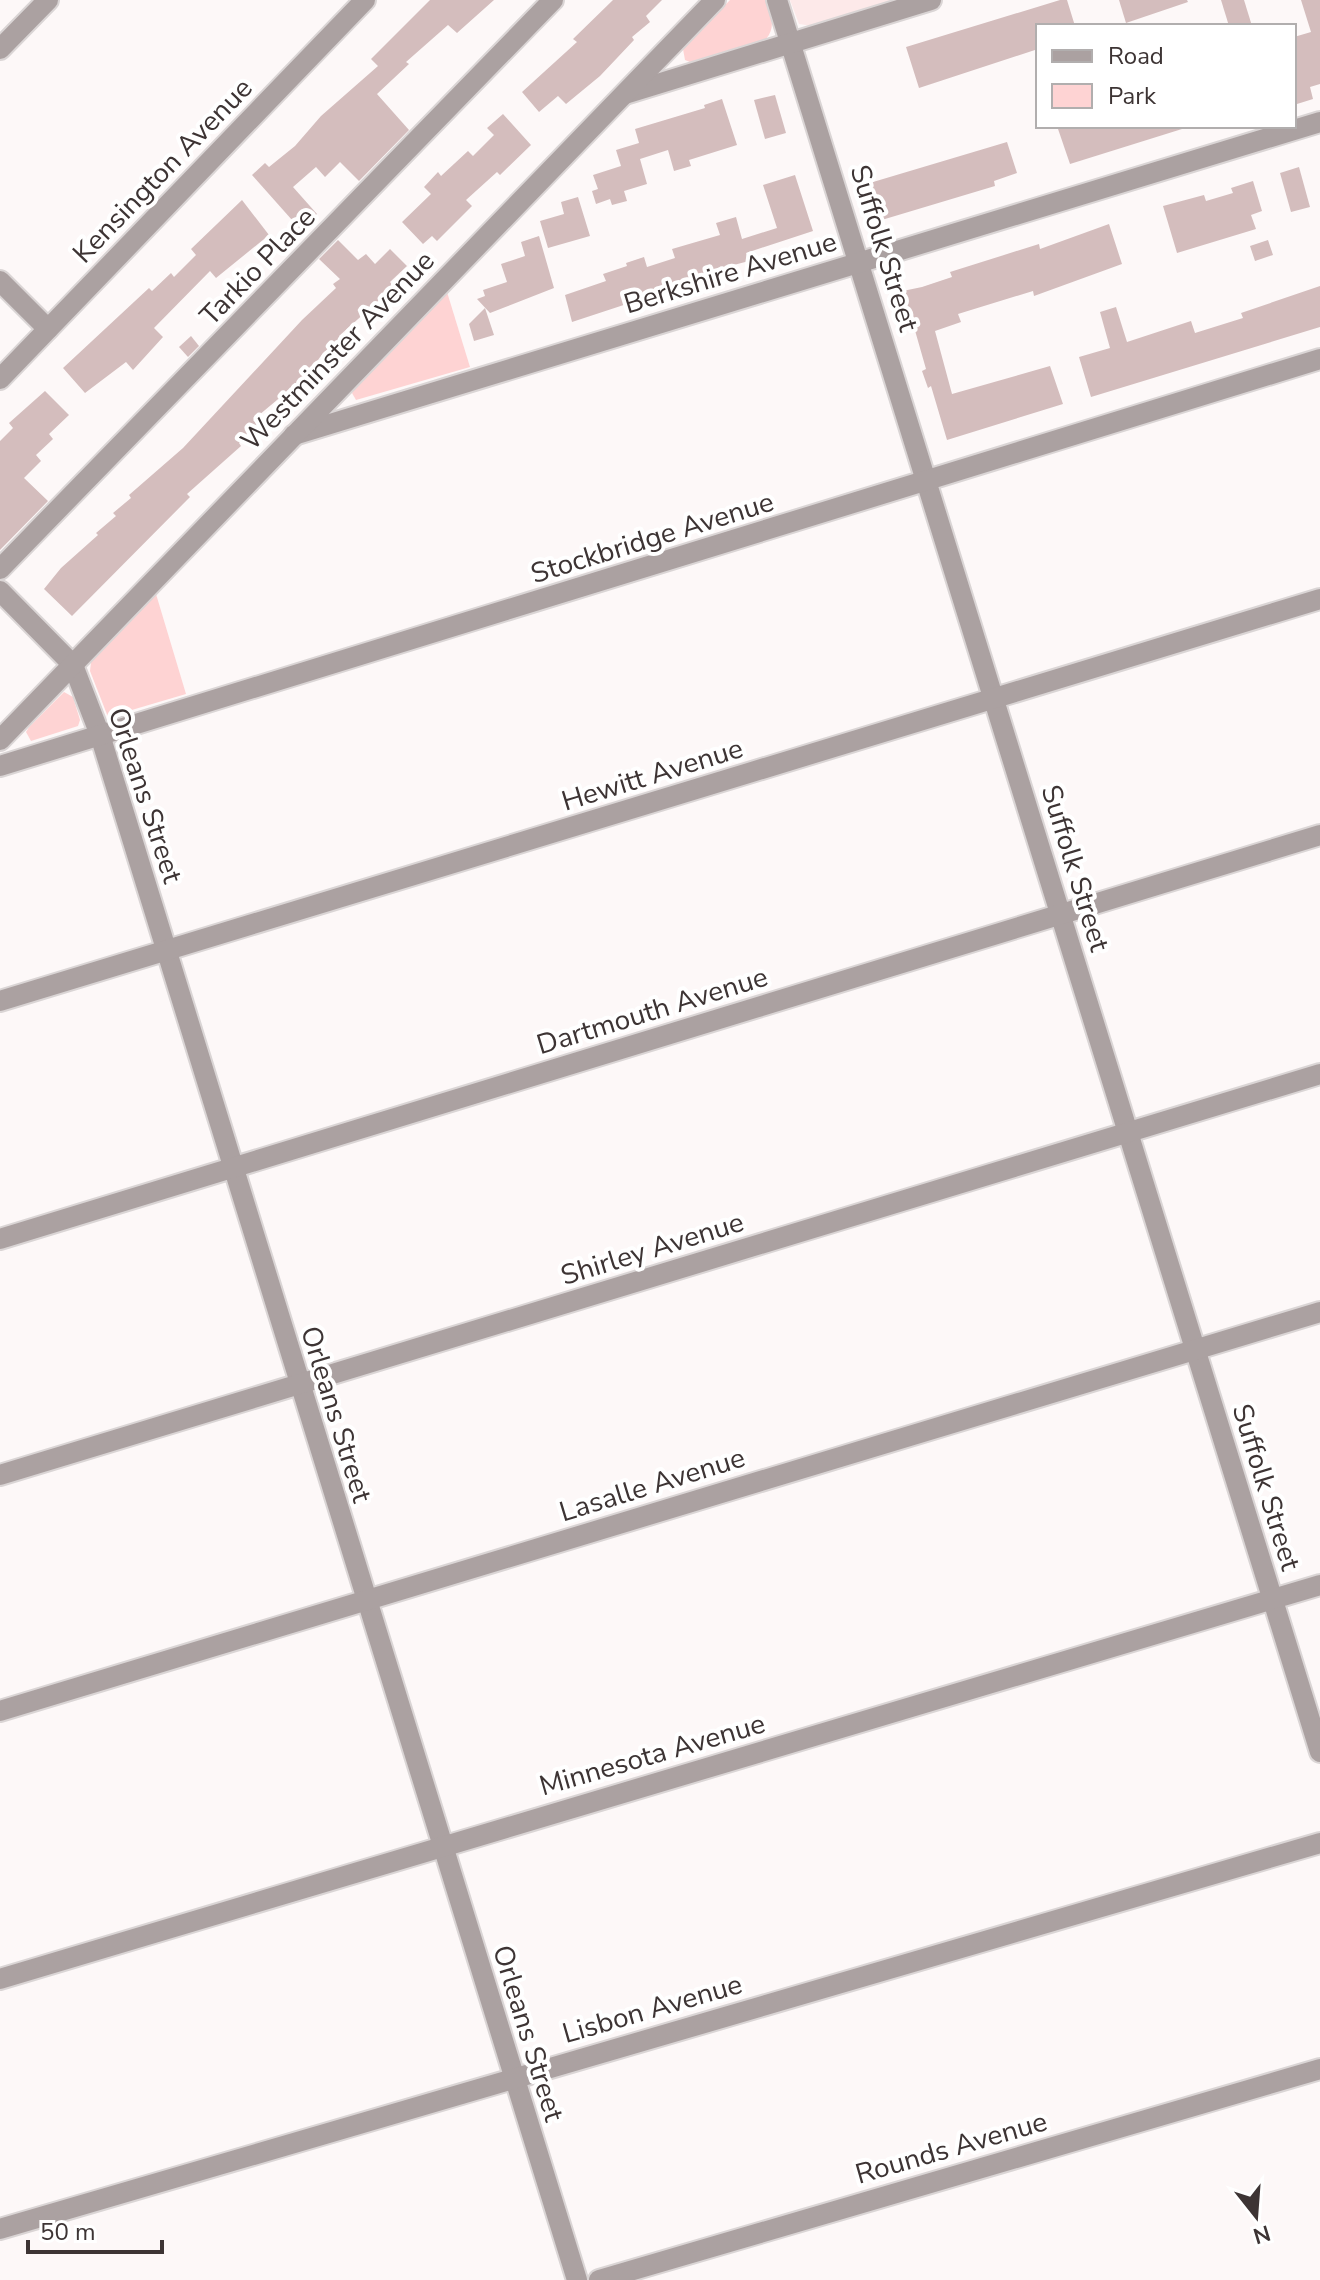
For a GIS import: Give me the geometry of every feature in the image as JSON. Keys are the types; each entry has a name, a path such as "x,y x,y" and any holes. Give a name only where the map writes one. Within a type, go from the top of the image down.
{"street":[{"path":"0,49 48,0"},
{"name":"Kensington Avenue","path":"0,379 365,0"},
{"name":"Tarkio Place","path":"0,569 553,0"},
{"name":"Westminster Avenue","path":"0,740 715,0"},
{"name":"Suffolk Street","path":"777,0 861,261 1320,1752"},
{"path":"623,94 931,0"},
{"path":"0,33 22,27"},
{"name":"Berkshire Avenue","path":"294,435 1320,122"},
{"path":"0,281 48,329"},
{"name":"Stockbridge Avenue","path":"0,766 1320,359"},
{"name":"Orleans Street","path":"0,591 73,665 100,735 577,2280"},
{"name":"Hewitt Avenue","path":"0,1001 1320,599"},
{"name":"Dartmouth Avenue","path":"0,1239 1320,835"},
{"name":"Shirley Avenue","path":"0,1475 1320,1074"},
{"name":"Lasalle Avenue","path":"0,1711 1320,1312"},
{"name":"Minnesota Avenue","path":"0,1979 1320,1585"},
{"name":"Lisbon Avenue","path":"0,2229 1320,1843"},
{"name":"Rounds Avenue","path":"599,2280 1320,2069"}],"shaded area":[{"path":"790,0 897,0 812,26 799,24"}],"green space":[{"path":"730,0 766,0 772,25 766,39 690,62 685,60 683,49"},
{"path":"447,292 470,367 356,400 352,393 355,388"},
{"path":"156,594 186,694 108,717 90,671 91,662"},
{"path":"64,692 73,697 80,720 78,726 31,741 26,732 29,727"}],"building":[{"path":"430,0 494,0 457,33 448,25 406,62 409,64 377,94 409,130 359,181 340,162 325,177 316,167 293,187 317,214 300,229 252,175 265,163 269,167 295,146 321,116 378,66 371,59"},
{"path":"613,0 662,0 646,16 650,22 632,37 634,40 600,76 566,104 558,96 539,112 522,92 577,42 573,39"},
{"path":"1060,0 1067,0 1074,24 1036,24 1036,50 919,88 906,47"},
{"path":"1119,0 1187,0 1188,2 1126,23"},
{"path":"1221,0 1244,0 1251,24 1228,24"},
{"path":"1301,0 1320,0 1320,84 1310,87 1313,99 1297,104 1296,36 1311,32"},
{"path":"775,95 786,133 765,139 754,100"},
{"path":"722,99 737,145 689,160 691,166 674,171 668,150 640,159 647,184 624,191 627,201 612,205 610,199 596,204 592,191 598,189 593,175 621,166 616,150 639,143 635,129 705,108 704,105"},
{"path":"503,114 531,145 500,175 497,172 466,200 472,206 437,241 432,236 423,244 402,222 431,194 424,187 438,172 441,176 468,151 473,156 494,135 487,128"},
{"path":"1058,128 1182,129 1070,164"},
{"path":"1007,142 1017,173 994,181 995,186 875,222 863,185"},
{"path":"1299,167 1310,207 1291,212 1280,173"},
{"path":"795,175 813,231 746,253 749,261 726,267 727,271 572,322 565,295 606,281 603,274 627,266 626,263 644,257 647,267 675,258 672,249 720,235 716,223 736,217 742,239 777,228 763,185"},
{"path":"1253,181 1262,211 1251,215 1256,229 1177,253 1163,206 1204,195 1206,201 1233,193 1231,188"},
{"path":"578,197 590,236 548,248 540,221 564,214 561,202"},
{"path":"242,200 269,235 216,278 210,271 154,328 163,337 133,370 126,362 85,393 63,368 149,288 152,291 171,273 174,277 196,255 191,249"},
{"path":"1109,224 1122,264 1034,296 1033,291 958,314 961,322 935,331 952,394 1050,366 1063,404 947,440 931,386 928,388 922,371 926,369 914,327 910,328 898,292 952,277 950,272 1039,244 1040,249"},
{"path":"539,236 554,288 490,313 477,299 485,296 483,290 507,282 501,264 525,256 521,242"},
{"path":"338,240 358,260 366,254 375,264 390,249 407,266 390,282 394,287 339,336 341,338 323,353 308,374 253,420 258,425 239,443 241,446 187,494 190,497 72,616 44,589 61,568 116,516 113,513 131,498 129,495 183,448 302,320 336,288 333,284 340,279 319,259"},
{"path":"1268,240 1273,255 1255,261 1250,246"},
{"path":"1320,286 1320,327 1091,397 1079,357 1110,348 1100,312 1116,307 1127,342 1191,321 1195,333 1243,318 1241,313"},
{"path":"485,308 494,335 474,341 469,324"},
{"path":"191,336 199,346 188,357 179,347"},
{"path":"45,391 69,415 49,434 53,439 36,455 41,461 24,478 48,501 0,550 0,441 13,428 9,423"}]}
